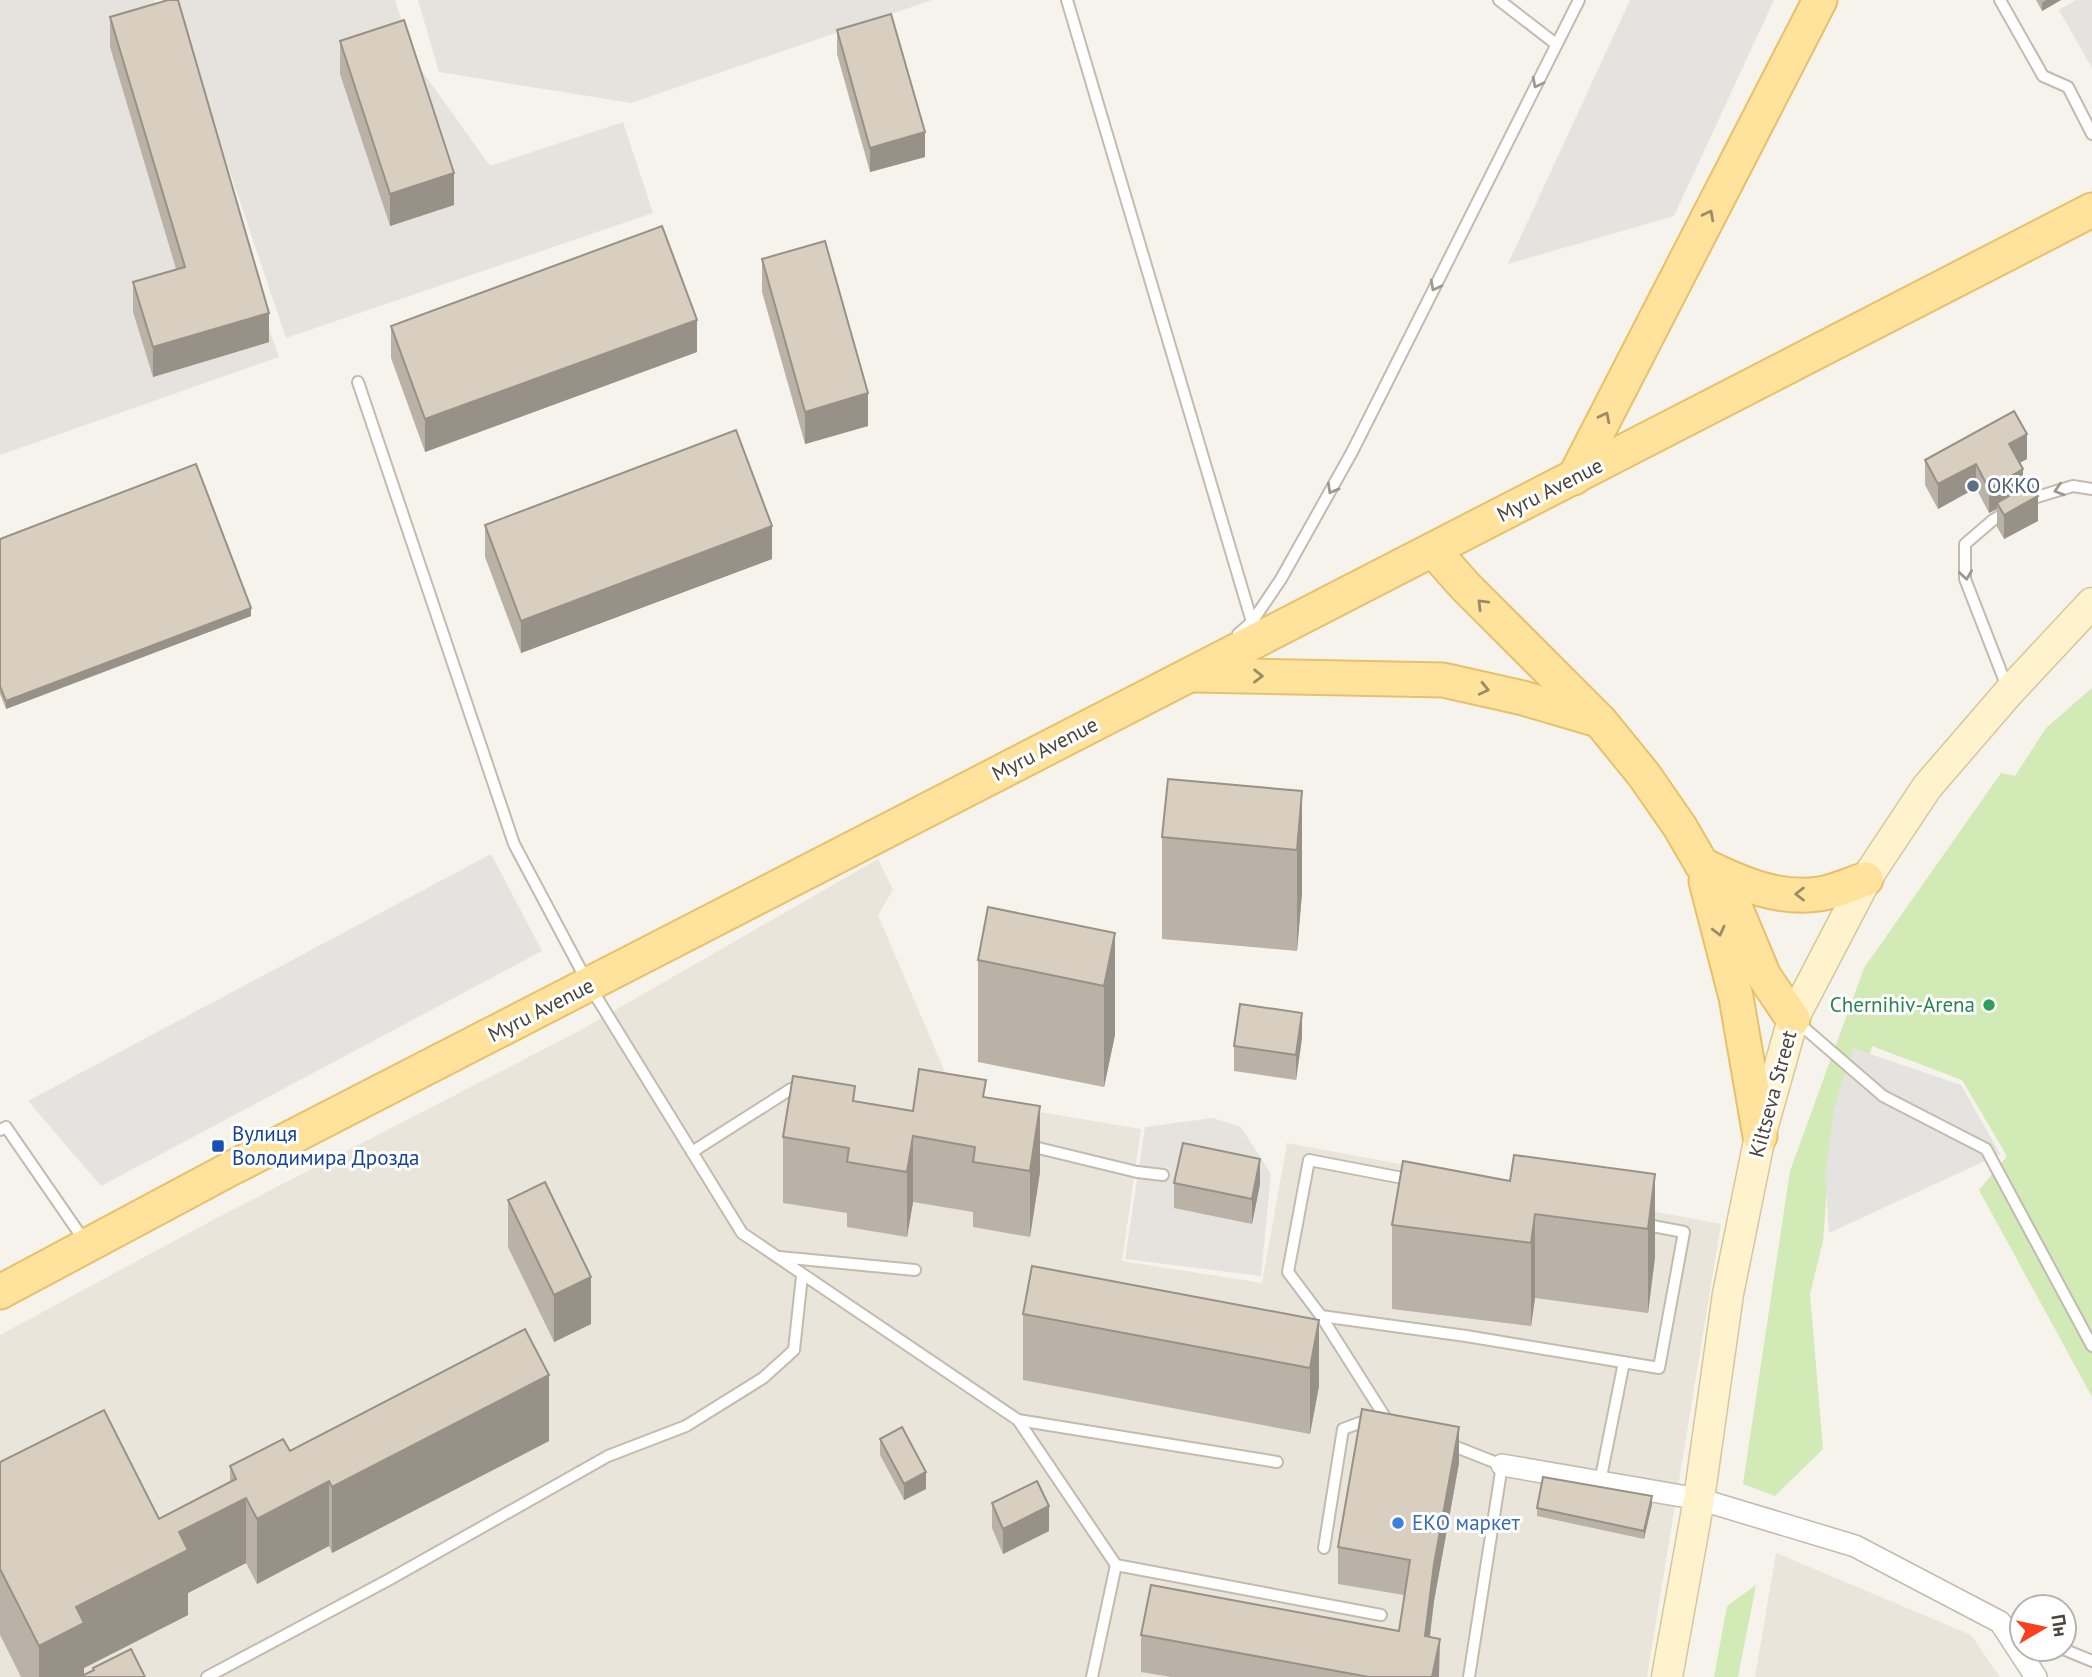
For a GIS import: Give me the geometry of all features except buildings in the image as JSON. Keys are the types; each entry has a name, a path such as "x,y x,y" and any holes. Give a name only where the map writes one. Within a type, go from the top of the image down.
{"main road":[{"path":"1574,478 1820,0"},
{"name":"Myru Avenue","path":"0,1292 230,1169 2092,210"},
{"path":"1433,550 1465,586 1600,721 1644,775 1702,865 1736,909 1764,976 1793,1019"},
{"name":"Kiltseva Street","path":"1667,1677 1699,1499 1728,1294 1759,1136 1793,1019 1866,878 1927,788 2092,603"},
{"path":"1190,674 1443,680 1523,698 1600,721"},
{"path":"1702,865 1741,884 1781,894 1819,894 1866,878"},
{"path":"1702,865 1736,997 1759,1136"}],"street":[{"path":"1502,1465 1699,1499 1856,1546 2000,1622 2036,1677"}],"lane":[{"path":"1067,0 1252,622"},
{"path":"1499,0 1556,44"},
{"path":"1190,674 1252,622 1281,579 1352,452 1579,0"},
{"path":"2000,0 2043,76 2068,87 2092,134"},
{"path":"358,382 514,844 589,985 742,1233 1018,1420 1116,1565 1381,1615"},
{"path":"2010,692 1965,579 1965,544 1993,520 2027,500 2073,486 2092,489"},
{"path":"1793,1019 1883,1096 1986,1149 2092,1346"},
{"path":"692,1153 791,1088 818,1095"},
{"path":"0,1130 6,1127 87,1245"},
{"path":"1021,1143 1136,1172 1163,1175"},
{"path":"1324,1548 1343,1429 1362,1422 1396,1429 1321,1316 1288,1272 1309,1160 1428,1183"},
{"path":"1321,1316 1466,1336 1659,1368 1684,1233 1625,1221"},
{"path":"776,1257 915,1270"},
{"path":"207,1677 381,1584 608,1456 686,1426 763,1378 794,1350 802,1276"},
{"path":"1600,1482 1624,1362"},
{"path":"1018,1420 1277,1462"},
{"path":"1433,1439 1502,1465 1469,1677"},
{"path":"1092,1677 1116,1565"},
{"path":"2000,1622 2008,1626"}],"shaded area":[{"path":"0,0 154,0 279,357 0,455"},
{"path":"172,0 395,0 415,61 490,166 623,122 653,213 286,338"},
{"path":"418,0 932,0 631,103 439,72"},
{"path":"1630,0 1774,0 1674,216 1508,264"},
{"path":"2076,0 2092,0 2092,68 2059,10"},
{"path":"491,854 542,951 101,1186 28,1101"},
{"path":"878,859 893,890 878,915 956,1098 1141,1129 1122,1261 1262,1283 1287,1143 1721,1224 1647,1677 0,1677 0,1335 213,1220 579,1031"},
{"path":"1853,1048 1961,1085 2000,1154 1829,1233 1825,1175 1834,1108"},
{"path":"1213,1118 1241,1127 1271,1174 1261,1276 1125,1259 1145,1127"},
{"path":"1776,1553 1971,1635 2000,1677 1755,1677"}],"green space":[{"name":"Chernihiv-Arena","path":"2092,688 2092,1397 1979,1190 2007,1156 1962,1080 1872,1046 1853,1119 1828,1173 1823,1241 1810,1294 1823,1449 1775,1496 1743,1484 1790,1171 1864,968 2001,773 2015,776 2046,728"},
{"path":"1756,1585 1738,1677 1714,1677 1727,1606"}],"place":[{"name":"OKKO","path":"1973,486"},
{"name":"Chernihiv-Arena","path":"1989,1005"},
{"name":"Вулиця Володимира Дрозда","path":"218,1146"},
{"name":"ЕКО маркет","path":"1398,1523"}]}
